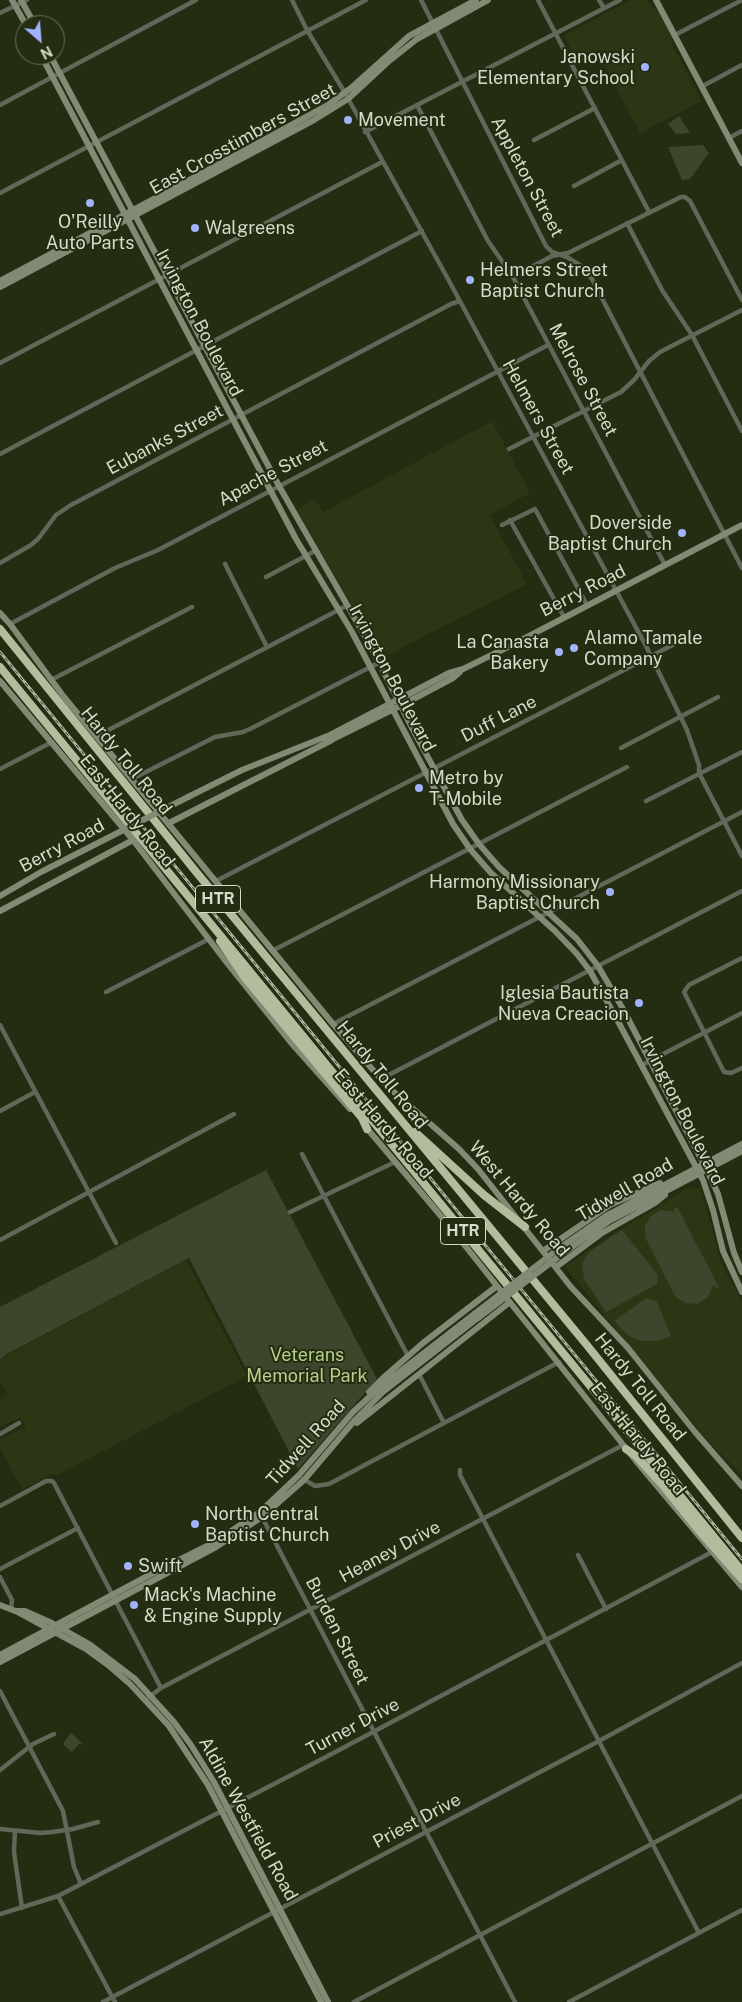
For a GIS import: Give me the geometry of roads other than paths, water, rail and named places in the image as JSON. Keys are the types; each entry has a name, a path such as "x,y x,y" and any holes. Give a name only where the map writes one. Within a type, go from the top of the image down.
{"highway":[{"path":"0,624 43,682"},
{"name":"Hardy Toll Road","path":"0,630 395,1115 586,1344 742,1538"},
{"name":"Hardy Toll Road","path":"0,667 742,1571"},
{"path":"184,891 246,979 362,1118 368,1129"},
{"path":"395,1115 484,1195 525,1227"},
{"path":"624,1447 636,1456 661,1483 696,1528 742,1579"}],"main road":[{"name":"East Crosstimbers Street","path":"435,25 476,0"},
{"name":"East Crosstimbers Street","path":"0,287 18,274 287,132 347,96 409,36 488,0"},
{"path":"656,0 742,163"},
{"path":"24,1 30,15"},
{"path":"14,3 21,15"},
{"name":"Irvington Boulevard","path":"46,65 233,420 306,556 371,667 453,824 470,849 491,873 540,917 577,954 590,971 698,1170 709,1196 723,1251 742,1292"},
{"name":"Irvington Boulevard","path":"56,65 279,486 380,662 462,820 499,867 577,939 598,966 706,1166 718,1194 734,1253 741,1268"},
{"path":"71,111 78,107"},
{"path":"108,182 116,178"},
{"name":"East Crosstimbers Street","path":"0,280 18,274"},
{"name":"Berry Road","path":"0,897 41,872 188,797 242,770 302,747 392,706 449,673 464,669 742,525"},
{"path":"326,589 332,593 341,594"},
{"name":"West Hardy Road","path":"0,613 51,680 272,951 334,1024 381,1079 459,1149 478,1169 577,1293 628,1348 689,1425 742,1486"},
{"name":"East Hardy Road","path":"0,681 133,840 293,1045 396,1162 559,1362 624,1447 742,1587"},
{"name":"Berry Road","path":"302,747 332,740 392,706"},
{"path":"169,823 332,740"},
{"path":"267,760 270,770"},
{"path":"0,897 2,910 133,840"},
{"path":"669,1117 678,1112"},
{"name":"Tidwell Road","path":"706,1166 742,1144"},
{"name":"Tidwell Road","path":"562,1254 606,1216 678,1177 742,1151"},
{"name":"Tidwell Road","path":"302,1477 354,1412 380,1387 609,1221 678,1184 698,1170"},
{"path":"543,1251 611,1204 678,1177"},
{"path":"717,1227 724,1231 734,1253"},
{"path":"553,1244 552,1252 555,1257 558,1259 562,1254"},
{"path":"556,1267 562,1254"},
{"path":"354,1412 383,1378 497,1286"},
{"path":"485,1295 498,1297 502,1303 501,1309"},
{"path":"334,1443 510,1302"},
{"name":"Tidwell Road","path":"0,1662 56,1629 215,1545 261,1514 302,1477 383,1392 476,1316"},
{"name":"Aldine Westfield Road","path":"0,1605 56,1629 134,1678 147,1698 174,1722 191,1745 304,1963 321,2002"},
{"name":"Tidwell Road","path":"0,1655 56,1629"},
{"name":"Aldine Westfield Road","path":"304,1963 328,2002"}],"street":[{"path":"0,105 196,0"},
{"name":"Helmers Street","path":"292,0 307,30 347,96 365,132 422,231 616,590 687,730 699,765 699,773 742,856"},
{"path":"0,193 366,0"},
{"name":"Appleton Street","path":"421,0 464,81 484,125 546,246 552,254 568,256 581,266 592,279 742,568"},
{"path":"538,0 649,212"},
{"path":"599,0 604,8"},
{"path":"365,132 620,0"},
{"path":"675,35 742,0"},
{"path":"0,14 14,3 24,1"},
{"path":"701,87 742,65"},
{"name":"Melrose Street","path":"417,105 488,241 513,277 665,565"},
{"path":"534,140 595,108"},
{"path":"729,138 742,131"},
{"path":"574,186 622,160"},
{"path":"0,363 382,162"},
{"path":"568,256 649,212 681,197 685,197 690,201 742,300"},
{"path":"627,224 662,290 692,335 742,431"},
{"path":"0,454 422,231"},
{"path":"513,277 552,254"},
{"name":"Eubanks Street","path":"0,563 31,546 56,515 71,505 451,304 460,301"},
{"path":"634,359 644,363 660,352 742,310"},
{"name":"Apache Street","path":"10,624 116,568 158,550 548,345"},
{"path":"510,449 621,392 641,372 649,360"},
{"path":"502,525 533,508 536,510 587,605"},
{"path":"510,520 564,617"},
{"path":"266,577 316,551"},
{"path":"225,564 267,647"},
{"path":"97,736 348,605"},
{"path":"51,680 192,607"},
{"name":"Duff Lane","path":"216,881 688,637"},
{"path":"132,778 214,737 243,732 252,728 380,662"},
{"path":"621,748 718,697"},
{"path":"0,769 52,742"},
{"path":"646,801 742,752"},
{"path":"272,951 627,767"},
{"path":"334,1024 742,812"},
{"path":"381,1079 742,891"},
{"path":"106,992 209,939"},
{"path":"742,958 684,990 686,999 723,1069 728,1073 742,1068"},
{"path":"642,1065 742,1013"},
{"path":"0,1025 116,1243"},
{"path":"0,1111 35,1092"},
{"path":"0,1240 234,1114"},
{"path":"302,1154 408,1356"},
{"path":"290,1212 396,1162"},
{"path":"732,1272 741,1268"},
{"path":"302,1477 315,1486 326,1485 559,1362"},
{"path":"419,1374 444,1423"},
{"path":"0,1434 19,1424"},
{"name":"Heaney Drive","path":"147,1698 161,1688 482,1518 624,1447"},
{"path":"460,1470 460,1475 482,1518 698,1933"},
{"path":"0,1506 46,1481 54,1483 161,1688"},
{"name":"Burden Street","path":"261,1514 514,2002"},
{"path":"0,1569 78,1528"},
{"name":"Turner Drive","path":"0,1914 58,1896 712,1552"},
{"path":"578,1555 606,1609"},
{"path":"0,1577 12,1600 13,1610"},
{"name":"Priest Drive","path":"103,2002 114,2000 742,1663"},
{"path":"0,1691 63,1811 74,1867 81,1884"},
{"path":"0,1770 14,1761 29,1747 54,1734"},
{"path":"354,2002 742,1796"},
{"path":"0,1829 41,1833 68,1830 98,1822"},
{"path":"15,1831 14,1852 22,1908"},
{"path":"58,1896 114,2000"},
{"path":"569,2002 742,1910"}],"railway":[{"path":"0,652 742,1559"}],"place":[{"name":"Janowski Elementary School","path":"645,67"},
{"name":"Movement","path":"348,120"},
{"name":"O'Reilly Auto Parts","path":"90,203"},
{"name":"Walgreens","path":"195,228"},
{"name":"Helmers Street Baptist Church","path":"470,280"},
{"name":"Doverside Baptist Church","path":"682,533"},
{"name":"Alamo Tamale Company","path":"574,648"},
{"name":"La Canasta Bakery","path":"559,652"},
{"name":"Metro by T-Mobile","path":"419,788"},
{"name":"Harmony Missionary Baptist Church","path":"610,892"},
{"name":"Iglesia Bautista Nueva Creacion","path":"639,1003"},
{"name":"North Central Baptist Church","path":"195,1524"},
{"name":"Swift","path":"128,1566"},
{"name":"Mack's Machine & Engine Supply","path":"134,1605"}],"park label":[{"name":"Veterans Memorial Park","path":"307,1365"}]}
